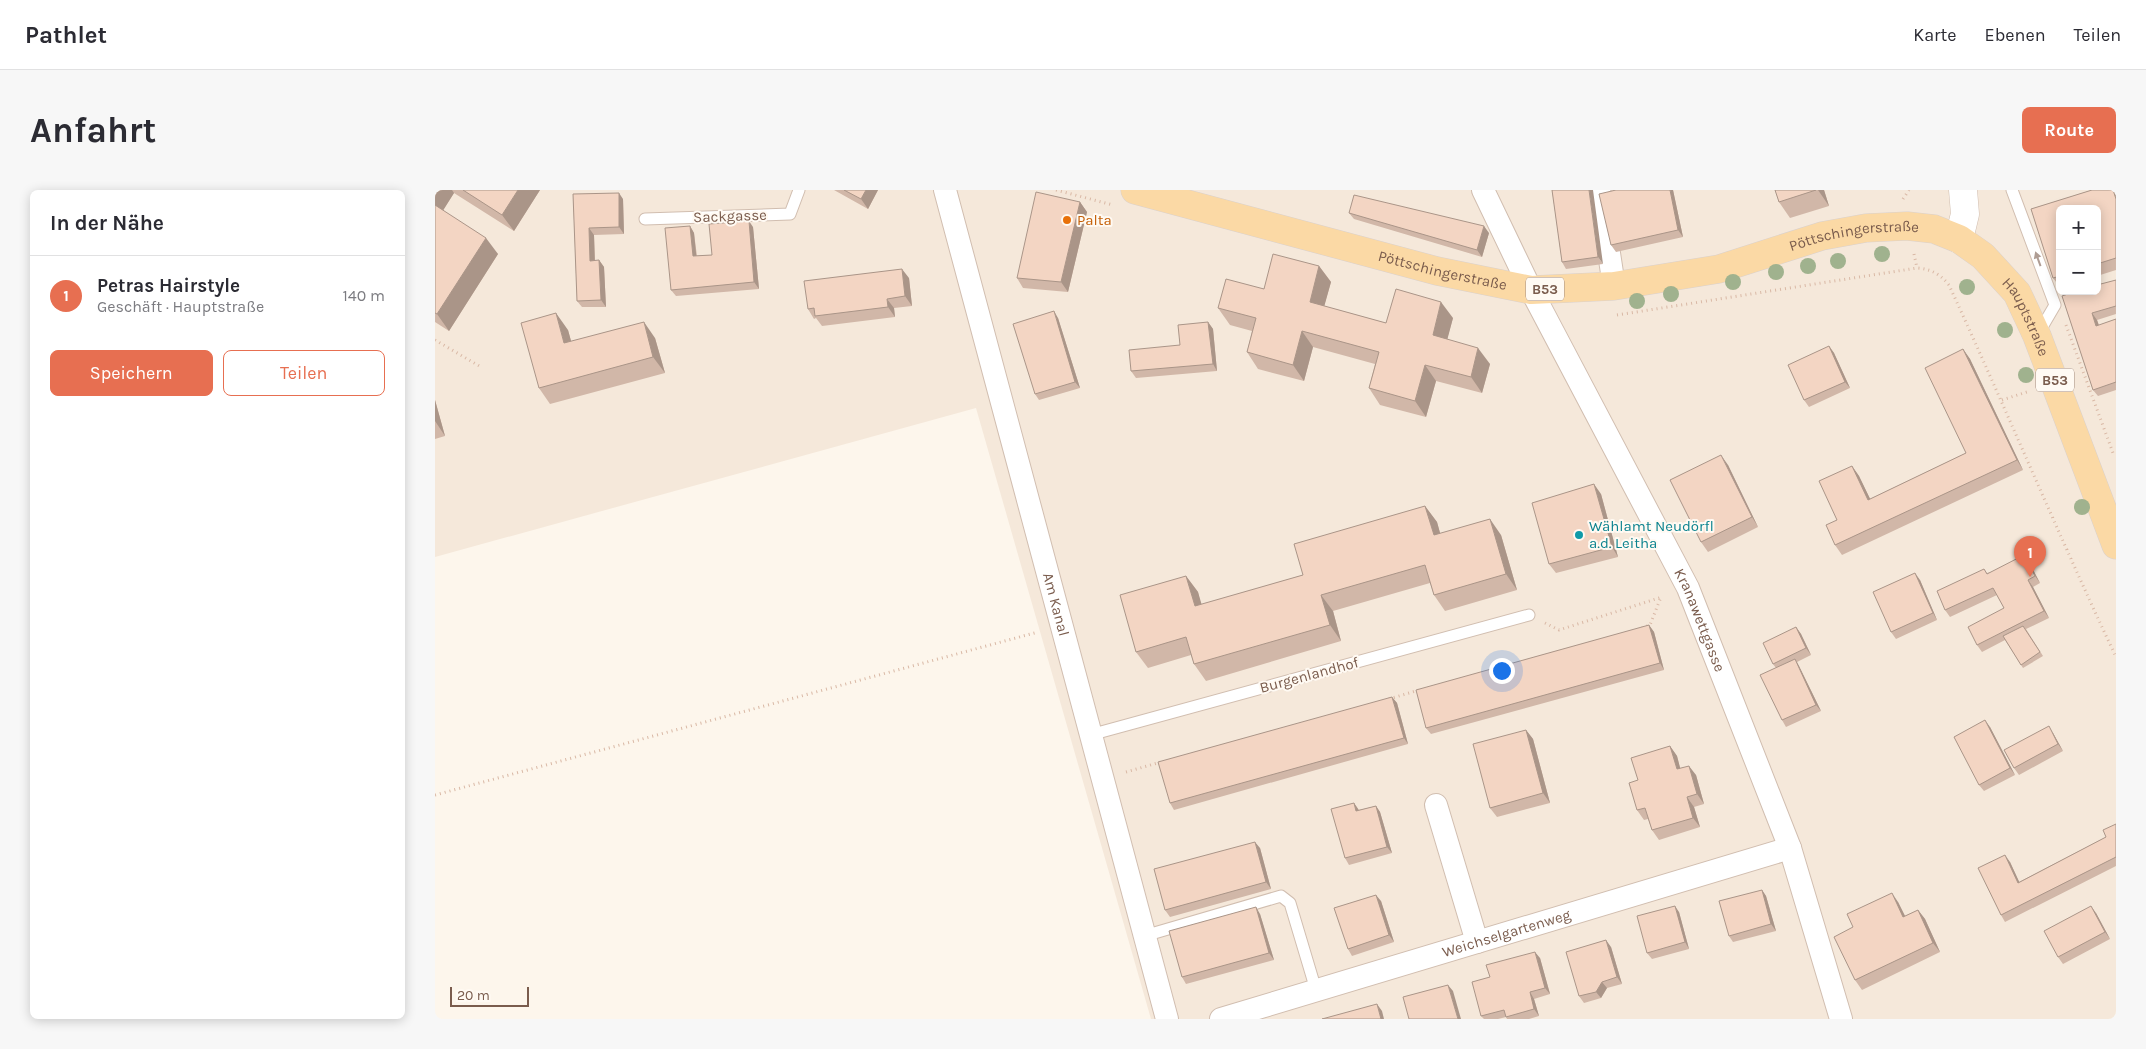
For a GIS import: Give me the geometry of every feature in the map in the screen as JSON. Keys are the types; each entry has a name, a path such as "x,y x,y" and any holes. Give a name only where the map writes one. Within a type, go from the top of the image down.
{"main road":[{"name":"Pöttschingerstraße","path":"1135,190 1437,271 1531,290 1614,286 1719,269 1822,236 1866,228 1907,226 1934,229 1959,239"},
{"name":"Hauptstraße","path":"1959,239 1983,256 2017,293 2037,336 2116,545"}],"street":[{"name":"Am Kanal","path":"945,190 1060,626 1167,1019"},
{"name":"Kranawettgasse","path":"1483,190 1531,290 1688,588 1790,848 1841,1019"},
{"path":"1959,239 1965,214 1963,190"},
{"path":"1599,194 1614,286"},
{"path":"1436,805 1477,942"},
{"name":"Weichselgartenweg","path":"1221,1019 1790,848"}],"lane":[{"name":"Sackgasse","path":"645,219 790,214 799,190"},
{"path":"2012,190 2055,305 2037,336"},
{"name":"Burgenlandhof","path":"1090,735 1529,615"},
{"path":"1144,936 1281,896 1290,903 1316,990"}],"path":[{"path":"1902,201 1909,190"},
{"path":"1912,248 1917,268 1928,269 1942,276 1949,285 2002,400 2065,548 2116,656"},
{"path":"2066,324 2116,462"},
{"path":"435,340 481,366"},
{"path":"1529,615 1559,630 1688,588"},
{"path":"1640,628 1650,625 1661,597"},
{"path":"435,795 1060,626"},
{"path":"1381,701 1429,687"},
{"path":"1102,779 1169,760"}],"shaded area":[{"path":"435,190 2116,190 2116,1019 1151,1019 976,408 435,557"}],"building":[{"path":"463,190 518,190 502,215"},
{"path":"844,190 866,190 861,199"},
{"path":"1552,190 1589,190 1598,257 1562,262"},
{"path":"1616,190 1670,190 1678,230 1611,245 1599,194"},
{"path":"1775,190 1816,190 1779,202"},
{"path":"2092,190 2113,190 2116,199 2116,258 2101,263 2101,205 2056,205 2056,277 2053,278 2031,209"},
{"path":"1036,192 1080,202 1061,282 1017,278"},
{"path":"619,193 619,227 589,228 590,261 599,260 601,300 577,301 573,194"},
{"path":"1354,195 1484,226 1477,250 1349,213"},
{"path":"435,205 486,238 437,314 435,313"},
{"path":"749,221 754,282 671,290 665,228 690,226 693,256 712,255 709,224"},
{"path":"1273,254 1319,266 1310,302 1386,323 1396,289 1441,302 1433,335 1478,348 1471,377 1425,365 1415,401 1369,388 1379,352 1302,331 1293,365 1247,352 1256,318 1218,308 1226,279 1264,289"},
{"path":"902,269 905,296 887,299 888,307 815,316 814,308 808,309 804,281"},
{"path":"2116,280 2116,306 2092,313 2096,326 2116,319 2116,382 2093,390 2062,296 2101,295 2101,284"},
{"path":"1054,311 1075,382 1035,394 1013,324"},
{"path":"556,313 564,343 644,322 653,357 539,388 521,323"},
{"path":"1208,322 1213,364 1131,371 1129,350 1180,345 1178,325"},
{"path":"1829,346 1845,382 1804,400 1788,365"},
{"path":"1963,349 2017,460 1835,545 1826,525 1837,520 1819,481 1852,466 1868,500 1966,453 1925,368"},
{"path":"1721,455 1752,517 1701,542 1670,480"},
{"name":"Wählamt Neudörfl a.d. Leitha","path":"1594,484 1612,547 1549,564 1532,503"},
{"path":"1425,506 1434,535 1490,519 1506,574 1434,595 1425,565 1321,595 1330,625 1194,664 1186,637 1136,652 1120,595 1186,576 1195,606 1303,575 1294,544"},
{"path":"2024,555 2035,576 2028,580 2044,611 1977,645 1968,627 2004,608 1993,588 1945,610 1937,591 1984,569 1987,574"},
{"path":"1915,573 1933,613 1891,632 1873,592"},
{"path":"1649,625 1660,663 1426,728 1416,690"},
{"path":"2023,626 2040,652 2021,665 2003,636"},
{"path":"1796,627 1806,648 1773,664 1763,643"},
{"path":"1795,659 1816,705 1782,720 1760,675"},
{"path":"1392,697 1404,738 1170,803 1158,762"},
{"path":"1985,720 2010,768 1979,785 1954,737"},
{"path":"2049,726 2058,744 2014,768 2004,750"},
{"path":"1526,730 1543,793 1490,808 1473,744"},
{"path":"1670,746 1677,769 1689,766 1697,794 1687,797 1693,818 1652,830 1645,808 1637,810 1629,783 1638,780 1631,758"},
{"path":"1354,803 1356,811 1376,806 1387,847 1345,858 1331,809"},
{"path":"2116,824 2116,857 2001,915 1978,868 2005,855 2018,883 2106,837 2103,830"},
{"path":"1255,842 1266,882 1165,910 1154,869"},
{"path":"1762,890 1771,924 1729,936 1719,901"},
{"path":"1892,893 1903,917 1918,910 1933,943 1855,980 1834,937 1853,927 1847,914"},
{"path":"1376,895 1389,935 1348,949 1334,908"},
{"path":"1675,906 1685,942 1647,953 1637,916"},
{"path":"2091,906 2105,932 2058,957 2044,931"},
{"path":"1256,907 1269,953 1182,977 1169,931"},
{"path":"1606,940 1617,977 1602,982 1596,992 1579,996 1566,952"},
{"path":"1535,952 1545,988 1530,992 1534,1009 1506,1017 1504,1010 1481,1016 1472,982 1490,977 1486,965"},
{"path":"1448,985 1458,1019 1409,1019 1403,997"},
{"path":"1377,1004 1381,1019 1322,1019"}],"place":[{"name":"Palta","path":"1067,220"},
{"name":"Wählamt Neudörfl a.d. Leitha","path":"1579,535"},
{"name":"Petras Hairstyle","path":"2030,577"}]}
